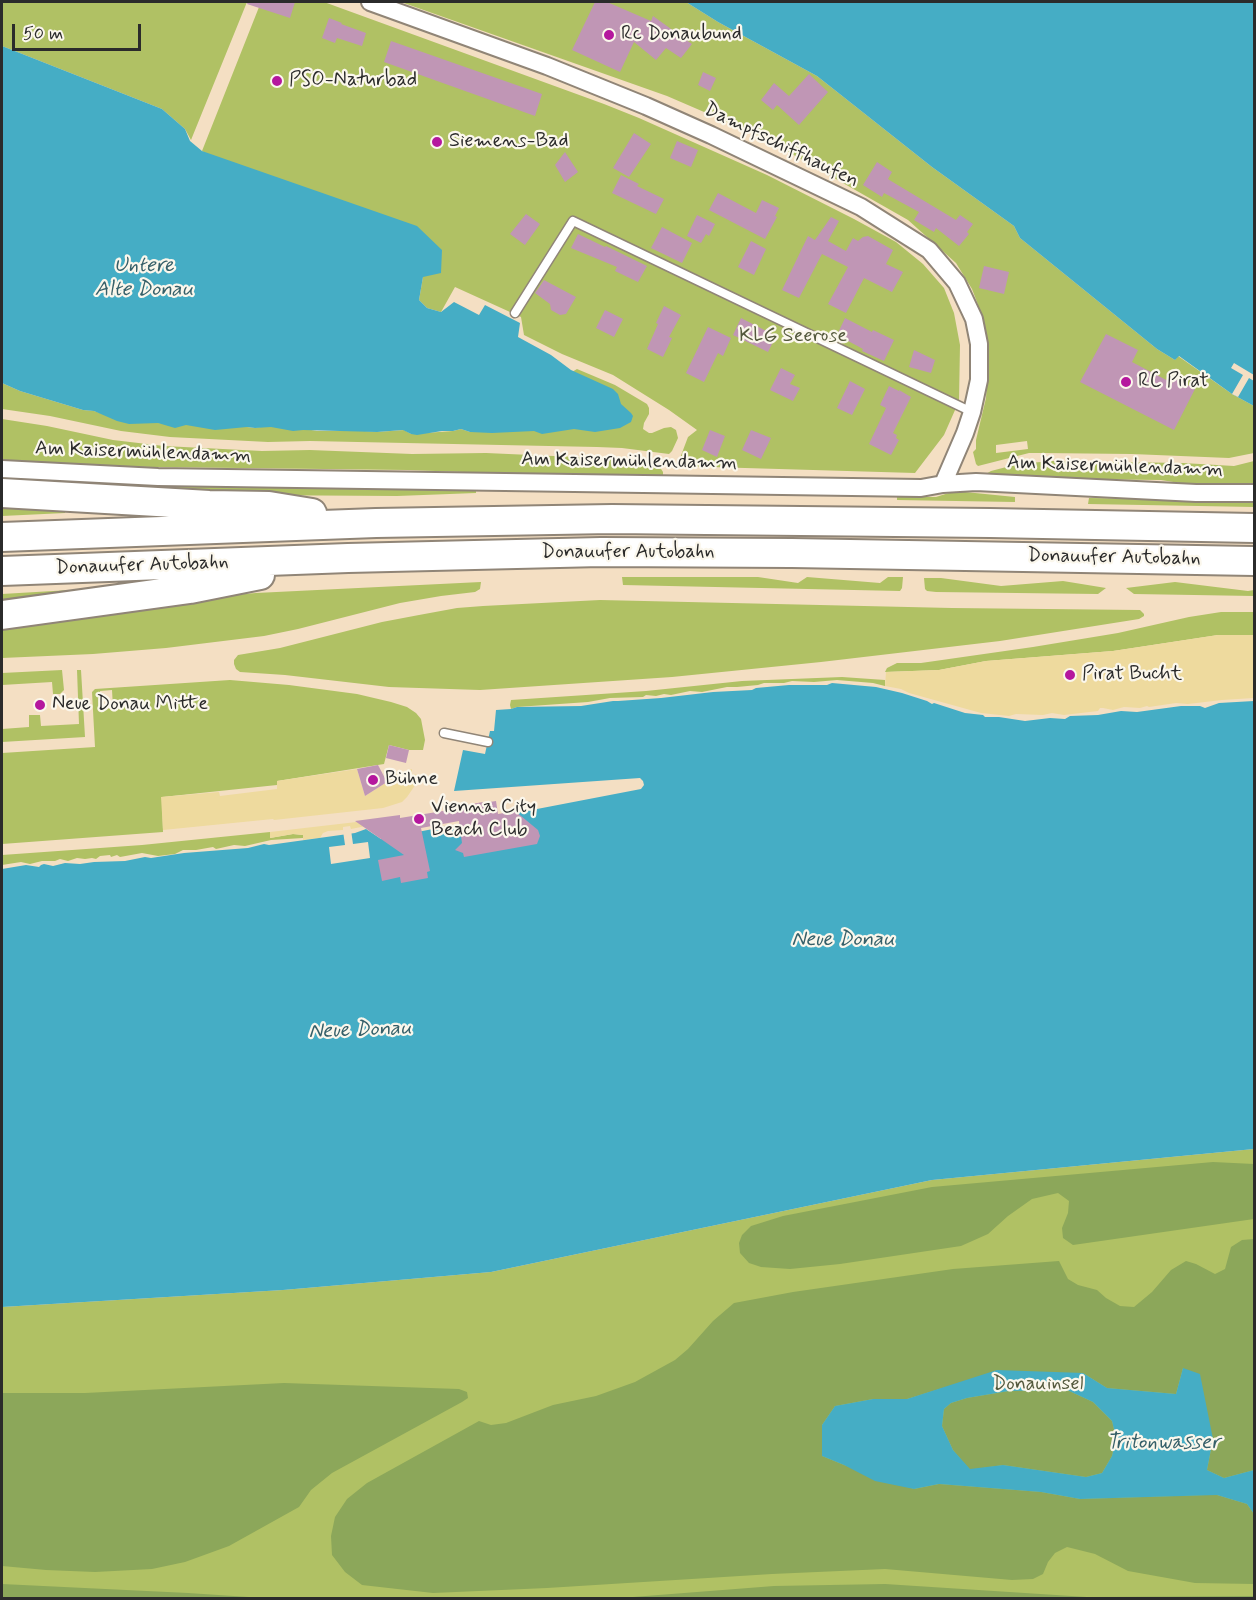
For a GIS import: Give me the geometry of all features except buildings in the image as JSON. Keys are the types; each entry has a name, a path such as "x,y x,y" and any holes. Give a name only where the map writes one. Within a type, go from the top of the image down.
{"highway":[{"path":"2,493 209,505 269,506 376,524"},
{"name":"Donauufer Autobahn","path":"2,537 376,524 623,519 979,522 1254,528"},
{"name":"Donauufer Autobahn","path":"2,571 348,558 625,552 1254,561"},
{"path":"2,615 190,589 348,558"}],"street":[{"name":"Dampfschiffhaufen","path":"370,2 547,66 689,125 861,207 929,250 957,283 974,319 979,344 978,380 972,412 943,484"},
{"name":"Am Kaisermühlendamm","path":"2,469 158,477 921,488 976,482 1162,492 1254,493"}],"lane":[{"path":"515,313 573,222 972,412"},
{"path":"444,733 488,742"}],"green space":[{"path":"2,2 247,2 191,140 185,129 162,109 2,46"},
{"name":"KLG Seerose","path":"261,2 324,2 604,104 767,175 896,242 923,264 944,288 954,313 960,345 959,401 944,435 915,473 677,466 688,437 697,430 669,410 613,375 524,335 521,317 455,287 441,312 427,308 419,300 423,277 202,151"},
{"path":"401,2 686,2 817,76 932,167 1014,226 1020,238 1157,349 1175,360 1178,356 1232,394 1254,406 1254,453 1229,458 1029,453 978,466 973,452 976,449 986,398 989,346 972,289 956,263 908,220 762,137 667,96","holes":["1027,441 1028,449 996,453 996,445"]},
{"path":"577,369 615,385 647,404 649,414 643,429 649,433 671,427 676,430 678,438 672,451 669,454 597,447 268,442 170,437 121,431 50,416 2,409 2,383 20,391 83,410 158,423 255,428 277,424 317,431 404,430 411,434 461,429 470,432"},
{"path":"2,419 113,440 164,446 262,451 486,453 643,460 658,464 663,476 72,466 2,462"},
{"path":"1052,461 1234,466 1254,461 1254,488 1198,486 1161,480 984,475 1018,464"},
{"path":"68,484 476,489 476,493 397,496 241,495"},
{"path":"955,491 1015,497 1015,502 897,500 897,497 936,497"},
{"path":"1089,498 1254,501 1254,507 1088,504"},
{"path":"2,502 66,505 65,513 2,516"},
{"path":"622,577 758,577 798,583 807,577 880,583 888,577 903,577 900,591 623,585"},
{"path":"924,578 1001,586 1063,581 1106,588 1098,594 936,592 925,589"},
{"path":"481,582 480,589 475,592 400,603 264,636 166,648 2,658 2,627 198,598"},
{"path":"1175,582 1254,590 1254,596 1134,594 1126,588"},
{"path":"70,590 70,596 2,606 2,594"},
{"path":"600,600 1140,610 1144,616 1139,619 1000,641 821,662 672,677 480,690 389,687 240,672 234,664 238,655 280,648 382,622 457,608"},
{"path":"1221,612 1254,612 1254,635 1218,635 1113,651 986,661 939,670 885,672 887,668 897,663 921,663 1033,647"},
{"path":"62,670 64,690 60,694 53,694 52,682 2,685 2,673"},
{"path":"77,670 81,670 85,737 2,742 2,729 29,727 29,715 40,715 41,726 79,724"},
{"path":"842,677 885,680 885,686 837,680 792,681 727,687 702,692 610,698 511,709 510,705 511,700 646,691 742,681"},
{"path":"230,680 357,694 407,707 416,713 421,719 425,740 423,750 409,750 389,745 384,764 277,781 277,785 162,797 163,832 2,844 2,753 95,747 92,692 95,689","holes":["112,690 113,708 101,709 100,691"]},
{"path":"270,832 270,838 293,834 303,835 303,838 271,840 216,849 213,847 183,850 175,854 158,856 142,853 120,857 110,855 96,859 77,858 68,861 60,859 30,864 21,862 2,865 2,855 142,845"},
{"name":"Donauinsel","path":"1254,1149 1254,1598 2,1598 2,1307 283,1290 491,1272 932,1180"},
{"path":"1213,1162 1254,1164 1254,1219 1073,1245 1063,1238 1062,1228 1068,1213 1069,1201 1058,1193 1032,1199 988,1234 961,1246 790,1269 761,1267 749,1263 740,1253 739,1243 742,1235 751,1226 783,1216 932,1187"},
{"path":"1254,1239 1254,1470 1224,1478 1207,1470 1213,1439 1183,1368 1176,1394 1107,1388 1083,1373 946,1387 907,1399 873,1399 835,1406 822,1425 822,1456 914,1489 939,1484 1041,1492 1080,1499 1217,1495 1247,1504 1254,1514 1254,1584 1195,1583 1128,1571 1095,1554 1067,1547 1055,1553 1043,1574 1033,1579 1012,1580 885,1569 433,1593 362,1585 345,1572 332,1555 331,1536 335,1517 347,1499 367,1483 479,1421 491,1425 506,1423 553,1405 596,1396 635,1382 675,1360 734,1303 793,1292 953,1269 1059,1261 1068,1279 1078,1285 1097,1290 1120,1306 1134,1307 1152,1292 1171,1270 1186,1261 1215,1274 1225,1269 1231,1247 1242,1240"},
{"path":"284,1383 459,1389 467,1392 468,1398 332,1473 311,1490 299,1507 229,1546 185,1562 152,1569 95,1572 2,1566 2,1393 85,1393"},
{"path":"1067,1390 1093,1402 1112,1421 1116,1437 1112,1456 1102,1473 1086,1477 1003,1465 970,1470 953,1450 942,1426 944,1409 951,1403 967,1398 1009,1391"},
{"path":"2,1584 188,1593 264,1598 2,1598"},
{"path":"885,1584 1087,1597 1254,1596 1254,1598 620,1598 774,1586"}],"sand":[{"name":"Pirat Bucht","path":"1218,635 1254,635 1254,698 1176,703 1140,708 1124,707 1113,710 1100,708 1098,711 1064,715 1052,713 1009,716 981,713 885,686 886,672 939,670 986,661 1113,651"},
{"path":"357,769 365,796 387,782 385,777 412,769 412,774 418,775 416,784 402,802 383,808 163,830 161,797 219,792 220,796 277,789 277,781"},
{"path":"365,821 366,826 351,829 350,826 343,827 343,830 323,833 320,838 303,840 303,835 293,834 270,838 270,832"}],"water":[{"path":"686,2 1254,2 1254,406 1232,394 1179,356 1175,360 1157,349 1020,238 1014,226 932,167 817,76"},
{"name":"Untere Alte Donau","path":"2,46 162,109 185,129 190,141 202,151 417,226 442,250 441,273 423,277 419,300 427,308 441,312 454,302 479,315 485,305 520,323 518,337 551,355 571,370 613,389 618,394 621,404 633,416 631,422 620,428 595,432 574,429 542,434 534,431 492,433 470,432 461,429 417,435 403,430 293,431 271,427 247,427 215,430 186,425 175,428 158,423 129,424 117,421 94,411 83,410 20,391 2,383"},
{"name":"Neue Donau","path":"832,683 876,687 965,713 1025,721 1065,719 1070,716 1121,711 1137,712 1181,706 1205,708 1219,703 1254,701 1254,1149 932,1180 491,1272 283,1290 2,1307 2,869 26,865 39,867 44,864 53,866 65,863 125,861 145,857 248,848 355,833 366,829 381,839 641,789 644,785 640,778 454,791 463,750 485,754 490,731 494,731 496,710 517,707 581,706 613,701"},
{"name":"Tritonwasser","path":"1183,1368 1200,1374 1213,1439 1207,1470 1224,1478 1254,1470 1254,1514 1247,1504 1217,1495 1080,1499 1041,1492 939,1484 914,1489 875,1481 822,1456 822,1425 835,1406 873,1399 907,1399 997,1370 1083,1373 1107,1388 1176,1394","holes":["1067,1390 1093,1402 1112,1421 1116,1438 1112,1456 1102,1473 1086,1477 1003,1465 970,1469 953,1450 942,1426 944,1409 951,1403 1009,1391"]}],"pier":[{"path":"1234,363 1254,375 1254,381 1249,378 1238,397 1232,394 1243,375 1231,368"},
{"path":"351,830 353,844 368,842 370,858 331,864 329,847 345,845 343,831"}],"place":[{"name":"Rc Donaubund","path":"609,35"},
{"name":"PSO-Naturbad","path":"277,81"},
{"name":"Siemens-Bad","path":"437,142"},
{"name":"RC Pirat","path":"1126,382"},
{"name":"Pirat Bucht","path":"1070,675"},
{"name":"Neue Donau Mitte","path":"40,705"},
{"name":"Bühne","path":"373,780"},
{"name":"Vienna City Beach Club","path":"419,819"}]}
